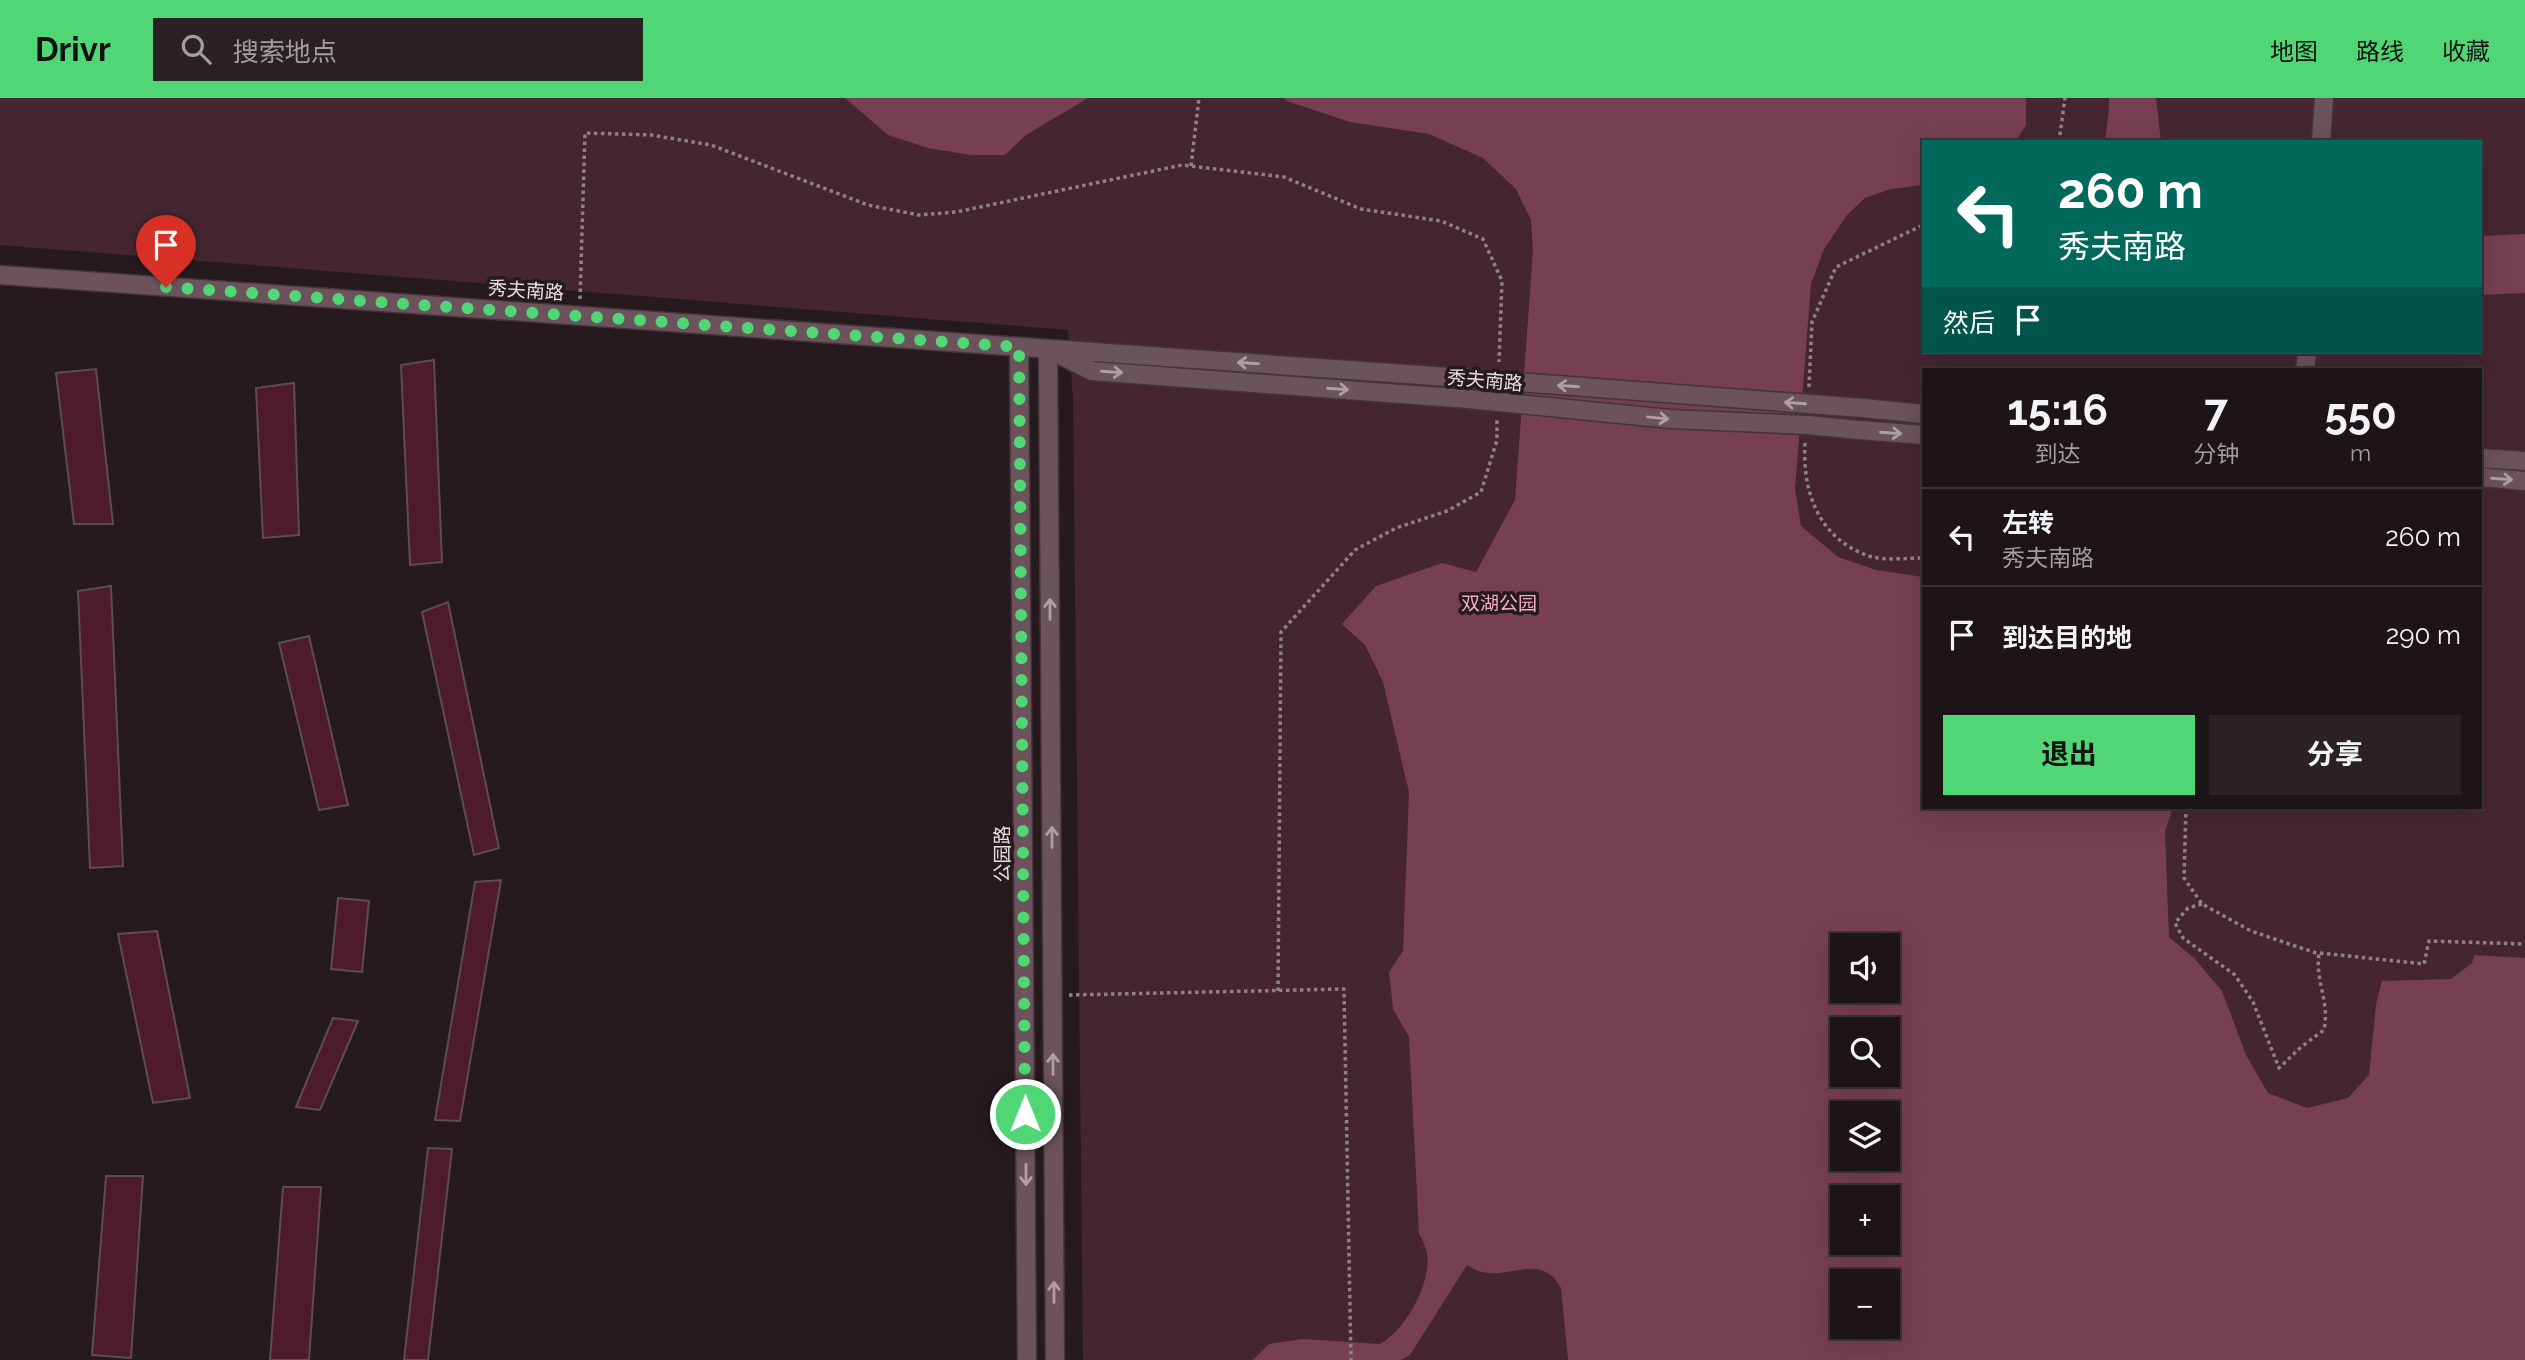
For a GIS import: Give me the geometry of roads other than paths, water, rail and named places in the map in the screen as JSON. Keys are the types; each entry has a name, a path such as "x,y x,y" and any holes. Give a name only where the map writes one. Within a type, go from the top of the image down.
{"street":[{"path":"2321,140 2324,98"},
{"name":"秀夫南路","path":"0,275 1463,378 1922,414"},
{"name":"公园路","path":"1019,347 1027,1360"},
{"path":"1048,349 1055,1360"},
{"name":"秀夫南路","path":"1048,349 1092,371 1468,399 1670,419 1807,425 1922,435"},
{"path":"2482,458 2525,461"},
{"path":"2482,477 2525,481"}],"park label":[{"name":"双湖公园","path":"1499,603"}]}
